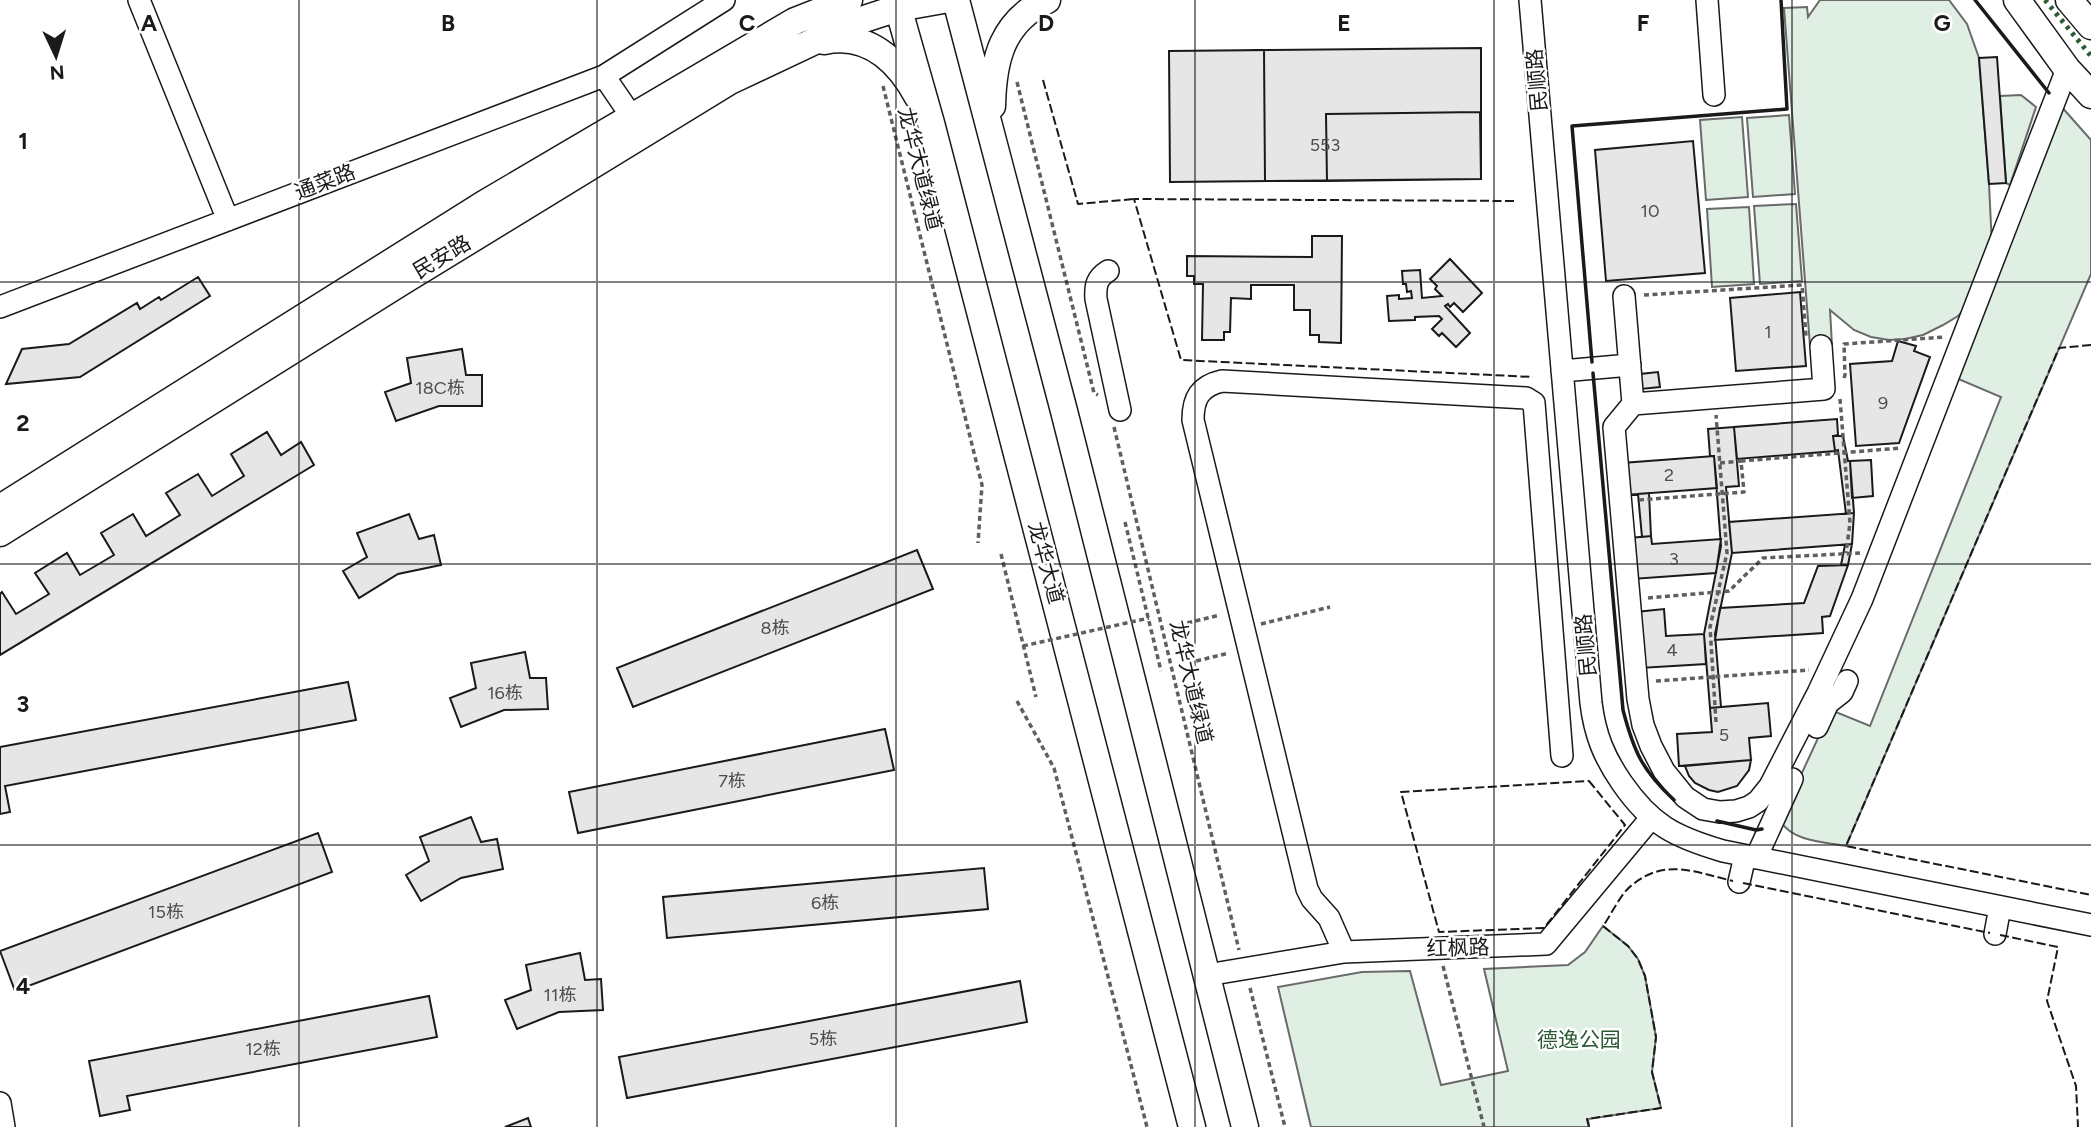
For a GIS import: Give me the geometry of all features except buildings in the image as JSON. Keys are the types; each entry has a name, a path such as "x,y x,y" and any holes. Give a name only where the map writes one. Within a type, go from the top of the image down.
{"main road":[{"path":"769,50 822,0"},
{"name":"民安路","path":"0,533 403,281 730,81 769,50 796,21 849,0"},
{"name":"民安路","path":"0,508 484,204 632,117 769,50 855,22 897,4 943,0"},
{"path":"956,0 1064,411 1245,1127"},
{"path":"992,136 994,68 1000,50 1008,32 1020,18 1047,0"},
{"path":"2017,0 2067,69 2091,95"},
{"path":"2069,0 2091,26"},
{"name":"龙华大道","path":"897,4 931,122 1192,1127"},
{"path":"769,50 844,38 869,45 887,57 900,73 915,92 931,122"}],"street":[{"path":"139,0 229,220"},
{"name":"通菜路","path":"0,307 604,76 724,0"},
{"name":"民顺路","path":"1530,0 1594,725 1608,763 1636,803 1651,818 1669,830 1700,844 1751,857 2091,925"},
{"path":"1707,0 1714,95"},
{"path":"1739,882 1829,669 1862,599 2067,69"},
{"path":"604,76 632,117"},
{"path":"1108,271 1099,276 1095,287 1116,414"},
{"path":"1624,296 1633,404 1614,427 1636,682 1643,725 1650,746 1664,771 1685,797 1703,808 1720,812 1749,807 1785,776 1828,703 1842,692 1847,681"},
{"path":"1633,404 1824,389 1814,342"},
{"path":"1562,371 1630,365"},
{"path":"1344,952 1329,918 1312,900 1307,889 1193,420 1193,410 1202,390 1210,384 1222,381 1530,399 1536,407 1562,756"},
{"name":"红枫路","path":"1207,975 1344,952 1546,944 1651,818"},
{"path":"1995,934 2000,907"},
{"path":"0,1103 4,1127"}],"path":[{"path":"1016,74 1021,104 1094,393 1101,398"},
{"name":"龙华大道绿道","path":"880,79 982,485 978,543"},
{"path":"1624,296 1802,285 1814,342"},
{"path":"1842,382 1845,375 1844,344 1963,336"},
{"path":"1839,388 1850,523 1846,553"},
{"path":"1715,398 1727,553 1710,627 1716,722"},
{"name":"龙华大道绿道","path":"1116,414 1240,953"},
{"path":"1720,463 1921,447"},
{"path":"1621,502 1744,492 1741,461"},
{"path":"1125,522 1161,671"},
{"path":"1629,599 1729,591 1763,558 1880,552"},
{"path":"1001,554 1036,697"},
{"path":"1188,663 1244,629 1330,607"},
{"path":"1023,646 1149,618"},
{"path":"1179,625 1244,629"},
{"path":"1636,682 1829,669"},
{"path":"1017,701 1054,768 1147,1127"},
{"path":"1443,964 1484,1127"},
{"path":"1248,983 1285,1127"}],"green space":[{"path":"1820,0 1949,0 1967,24 1979,58 1992,246 1970,304 1958,316 1923,335 1889,340 1871,337 1854,330 1830,310 1832,345 1810,346 1784,8 1807,7 1808,17"},
{"path":"2021,95 2036,107 2010,185 2006,183 2000,96"},
{"path":"2060,105 2091,140 2091,274 1846,846 1802,837 1787,829 1781,822 1782,816 1831,710 1870,726 2001,397 1956,378"},
{"path":"1789,115 1795,194 1753,197 1747,118"},
{"path":"1742,117 1748,197 1706,200 1700,120"},
{"path":"1796,204 1802,281 1760,284 1754,206"},
{"path":"1749,207 1754,284 1712,287 1707,209"},
{"name":"德逸公园","path":"1603,926 1628,946 1638,959 1645,976 1656,1037 1652,1072 1661,1108 1588,1119 1589,1127 1311,1127 1278,987 1362,972 1410,971 1441,1085 1508,1071 1484,969 1568,965 1585,952"}],"hedge":[{"path":"2045,0 2091,56"}],"fence":[{"path":"1043,80 1078,204 1134,199"},
{"path":"1514,201 1134,199 1181,360 1533,377"},
{"path":"2091,345 2059,348 1846,846 2091,895"},
{"path":"1589,781 1625,825 1544,928 1439,932 1401,792 1589,781"},
{"path":"1589,1127 1587,1119 1661,1108 1652,1072 1656,1037 1645,976 1638,959 1628,946 1603,926 1628,889 1656,872 1668,869 1693,871 1733,881"},
{"path":"1743,883 1990,933"},
{"path":"2000,935 2058,947 2047,1001 2076,1086 2078,1127"}],"wall":[{"path":"1592,362 1572,126 1787,109 1781,0"},
{"path":"1975,0 2049,93"},
{"path":"1593,373 1623,710 1641,760 1674,800"},
{"path":"1717,821 1762,829"}]}
